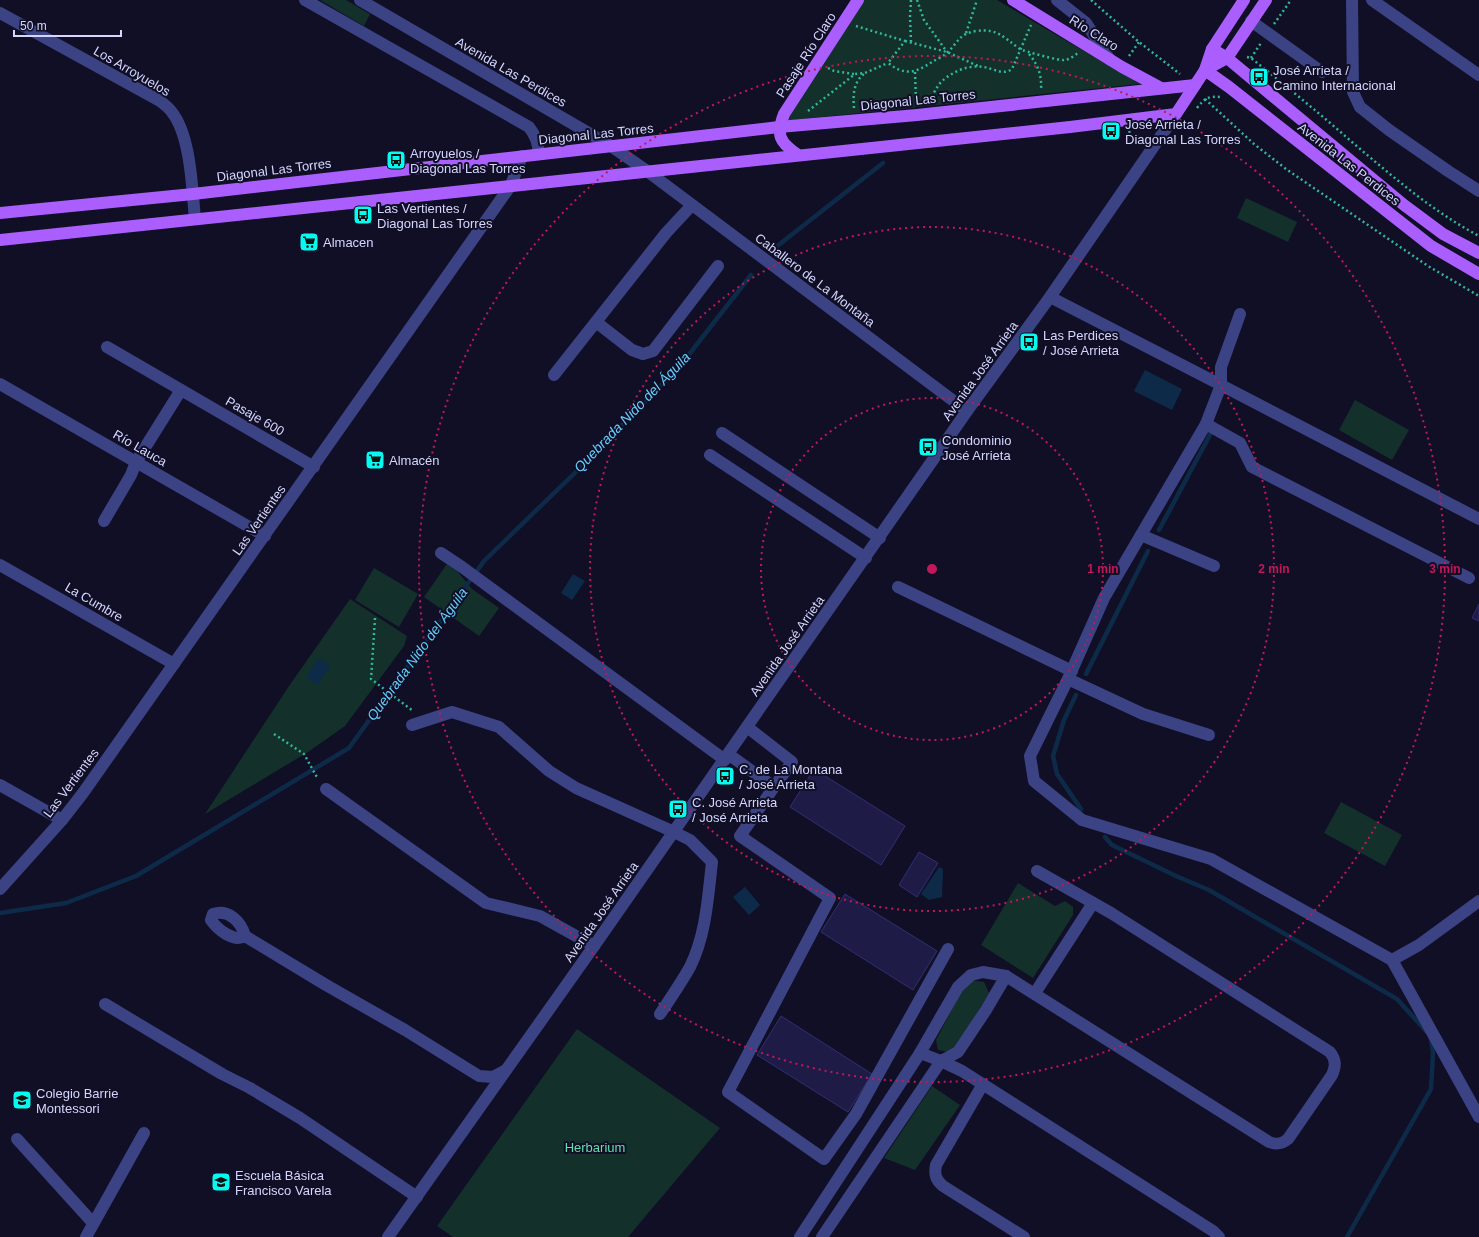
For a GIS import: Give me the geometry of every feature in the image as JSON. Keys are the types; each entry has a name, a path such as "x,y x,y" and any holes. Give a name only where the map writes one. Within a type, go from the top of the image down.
{"main road":[{"name":"Pasaje Río Claro","path":"779,127 784,114 858,0"},
{"name":"Río Claro","path":"1013,0 1110,60 1162,88"},
{"name":"Avenida José Arrieta","path":"1176,114 1205,70 1212,49 1244,0"},
{"path":"1205,70 1227,58 1266,0"},
{"name":"Avenida Las Perdices","path":"1212,49 1227,58 1404,205 1443,234 1479,253"},
{"name":"Avenida Las Perdices","path":"1205,70 1229,87 1431,246 1479,274"},
{"name":"Diagonal Las Torres","path":"0,213 193,194 779,127 917,115 1196,85"},
{"path":"0,240 1070,127 1176,114"},
{"path":"779,127 780,137 784,145 798,155"}],"street":[{"path":"305,0 529,127 537,140 539,154"},
{"name":"Avenida Las Perdices","path":"360,0 611,146 647,171"},
{"path":"1057,0 1086,24 1110,60"},
{"path":"1352,0 1353,92 1360,107 1394,134 1479,191"},
{"path":"1372,0 1479,75"},
{"name":"Los Arroyuelos","path":"0,13 160,101 172,111 179,124 188,155 195,219"},
{"path":"1251,22 1322,72"},
{"name":"Avenida José Arrieta","path":"394,1235 416,1197 674,832 967,411 1050,297 1176,114"},
{"name":"Las Vertientes","path":"0,889 62,820 83,793 314,467 511,185 522,156"},
{"name":"Caballero de La Montaña","path":"647,171 967,411"},
{"path":"554,376 666,233 692,205"},
{"path":"596,322 632,350 643,354 653,351 718,266"},
{"path":"1050,297 1479,519"},
{"path":"1240,314 1220,367 1221,385 1206,424 1104,598 1070,675 1030,756 1034,781 1082,820 1211,859 1392,960 1479,1117"},
{"name":"Pasaje 600","path":"107,347 314,467"},
{"name":"Río Lauca","path":"0,384 265,536"},
{"path":"104,521 131,475 136,462 181,390"},
{"path":"1206,424 1240,443 1252,467 1469,578"},
{"path":"722,433 880,538"},
{"path":"710,455 866,558"},
{"path":"1141,535 1214,566"},
{"path":"441,553 478,578 726,757 774,787"},
{"name":"La Cumbre","path":"0,565 174,664"},
{"path":"898,587 1143,714 1209,735"},
{"path":"412,725 452,712 499,727 549,770 576,788 690,840 712,862 707,910 700,937 690,966 660,1014"},
{"path":"747,727 792,762 740,836 830,898 728,1092 824,1159 856,1114 948,949"},
{"path":"0,785 62,820"},
{"path":"326,790 486,903 540,916 594,946"},
{"path":"817,1237 802,1234 920,1054 958,987 971,975 983,972 1006,976 1263,1138 1275,1144 1284,1142 1288,1139 1332,1075 1335,1063 1330,1052 1093,903 1037,871"},
{"path":"1392,960 1419,945 1479,901"},
{"path":"1035,993 1093,903"},
{"path":"245,936 326,985 405,1030 479,1076 493,1077 507,1069"},
{"path":"822,1237 941,1061 958,1052 986,1010 1006,976"},
{"path":"105,1004 222,1074 250,1088 300,1118 416,1197"},
{"path":"920,1054 941,1061 983,1084 1214,1231 1219,1237"},
{"path":"479,1076 485,1088 485,1095 480,1107"},
{"path":"983,1084 936,1165 935,1176 938,1182 943,1186 1024,1237"},
{"path":"86,1237 144,1134"},
{"path":"17,1139 93,1223"}],"path":[{"path":"911,0 911,42"},
{"path":"917,0 924,20 947,52"},
{"path":"888,63 901,71 914,71 921,69 947,52 966,33 977,0"},
{"path":"1090,0 1139,42"},
{"path":"844,22 904,41 947,52 980,67 1001,72 1008,72 1014,65 1036,13"},
{"path":"966,33 978,31 994,32 1005,36 1021,50 1064,60 1090,47"},
{"path":"855,121 853,101 854,90 859,77 888,63 904,41"},
{"path":"1029,53 1036,63 1040,75 1041,81 1039,102"},
{"path":"817,63 834,71 855,74 865,73"},
{"path":"917,115 941,83 951,75 960,70 980,67"},
{"path":"914,71 917,115"},
{"path":"805,113 855,74"},
{"path":"1221,97 1213,96 1205,99 1254,144 1286,169 1428,266 1479,296"},
{"path":"374,618 371,678 424,721"},
{"path":"274,734 304,754 315,775"}],"green space":[{"path":"320,0 346,0 370,14 364,26"},
{"path":"862,0 997,0 1140,84 783,121"},
{"path":"1246,198 1297,222 1288,242 1237,218"},
{"path":"1355,400 1409,430 1392,460 1339,430"},
{"path":"447,564 458,572 472,589 499,608 479,636 424,597"},
{"path":"374,568 418,594 399,627 355,600"},
{"path":"350,599 407,636 404,646 345,726 308,752 205,814 289,686"},
{"path":"1341,802 1402,835 1385,866 1324,833"},
{"path":"1018,883 1055,906 1065,901 1073,907 1073,915 1033,978 981,945"},
{"path":"971,980 984,982 989,993 957,1046 949,1052 938,1050 936,1040 963,988"},
{"name":"Herbarium","path":"577,1029 720,1128 628,1237 453,1237 437,1226"},
{"path":"932,1086 960,1105 915,1170 884,1158"}],"water":[{"path":"1145,370 1182,389 1172,410 1134,391"},
{"path":"573,574 585,581 572,600 561,593"},
{"path":"319,658 330,666 317,685 306,677"},
{"path":"939,867 943,869 942,897 929,900 921,894"},
{"path":"745,887 760,905 749,915 733,897"}],"building":[{"path":"1479,604 1479,621 1472,618"},
{"path":"814,769 905,826 881,865 790,807"},
{"path":"919,852 938,863 917,897 899,885"},
{"path":"845,894 937,951 913,990 821,932"},
{"path":"781,1016 872,1074 848,1112 757,1055"}],"waterway":[{"name":"Quebrada Nido del Águila","path":"776,247 883,163"},
{"name":"Quebrada Nido del Águila","path":"0,913 66,903 136,876 349,748 484,561 583,465 680,366 751,275"},
{"path":"1159,530 1211,433"},
{"path":"1086,674 1148,551"},
{"path":"1076,695 1064,720 1053,756 1057,774 1081,809"},
{"path":"1105,837 1112,845 1209,890 1397,999 1426,1031"},
{"path":"1347,1237 1431,1089 1433,1053 1431,1039"}],"place":[{"name":"José Arrieta / Camino Internacional","path":"1259,77"},
{"name":"José Arrieta / Diagonal Las Torres","path":"1111,131"},
{"name":"Arroyuelos / Diagonal Las Torres","path":"396,160"},
{"name":"Las Vertientes / Diagonal Las Torres","path":"363,215"},
{"name":"Almacen","path":"309,242"},
{"name":"Las Perdices / José Arrieta","path":"1029,342"},
{"name":"Condominio José Arrieta","path":"928,447"},
{"name":"Almacén","path":"375,460"},
{"name":"C. de La Montana / José Arrieta","path":"725,776"},
{"name":"C. José Arrieta / José Arrieta","path":"678,809"},
{"name":"Colegio Barrie Montessori","path":"22,1100"},
{"name":"Escuela Básica Francisco Varela","path":"221,1182"}]}
